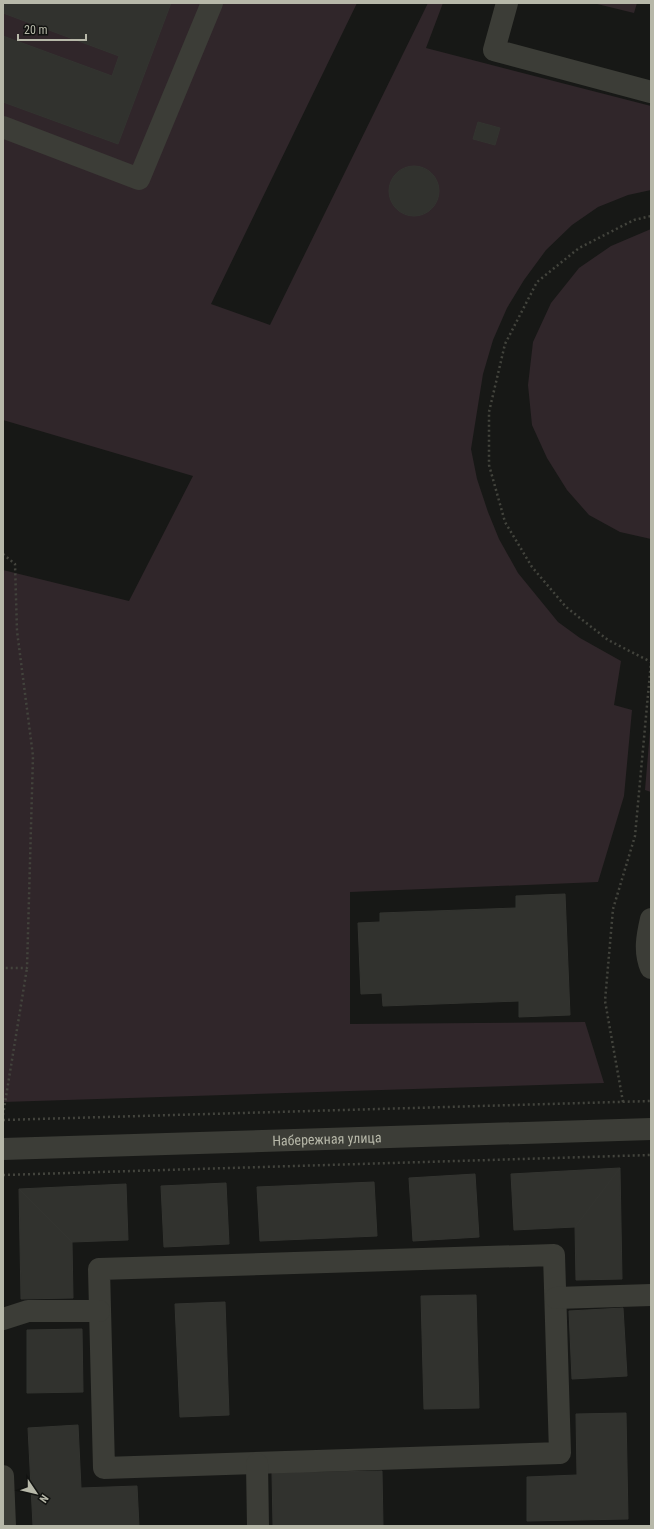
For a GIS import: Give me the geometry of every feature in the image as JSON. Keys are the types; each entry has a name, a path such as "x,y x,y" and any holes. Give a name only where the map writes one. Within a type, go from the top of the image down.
{"street":[{"path":"3,127 139,179 212,3"},
{"path":"507,3 494,50 651,92"},
{"path":"651,919 646,939 647,960 651,968"},
{"name":"Набережная улица","path":"3,1149 651,1129"},
{"path":"554,1255 556,1298 560,1453 104,1468 99,1269 554,1255"},
{"path":"556,1298 651,1295"},
{"path":"3,1319 28,1311 99,1311"},
{"path":"257,1464 258,1526"},
{"path":"3,1476 5,1526"}],"path":[{"path":"623,1102 605,1001 613,909 635,836 651,662 608,640 566,607 532,567 505,522 489,464 489,412 505,344 537,282 579,248 634,220 651,216"},
{"path":"3,554 15,564 17,631 33,756 27,968 3,1115"},
{"path":"3,968 27,968"},
{"path":"3,1120 651,1101"},
{"path":"3,1175 651,1155"}],"shaded area":[{"path":"3,3 357,3 211,304 270,325 428,3 443,3 426,48 651,106 651,190 628,195 598,207 572,225 546,250 524,280 507,308 493,340 483,374 471,449 477,479 488,512 499,539 518,573 558,622 580,638 621,661 614,705 632,710 624,796 598,882 350,892 350,1024 585,1022 604,1083 3,1102 3,570 129,601 193,476 3,420"},
{"path":"593,3 637,3 634,13"},
{"path":"651,229 651,539 620,532 589,515 567,490 547,458 532,425 528,385 533,342 551,303 579,268 611,246"},
{"path":"651,719 651,792 645,790"}],"building":[{"path":"3,3 171,3 118,144 3,102 3,36 112,76 119,56 3,13"},
{"path":"478,122 500,128 495,145 473,139"},
{"path":"409,166 419,166 432,173 439,186 439,196 432,209 419,216 409,216 400,212 393,205 389,196 389,186 393,177 400,170"},
{"path":"565,894 570,1015 519,1017 519,1001 383,1006 382,993 361,994 358,923 380,922 380,913 516,908 516,896"},
{"path":"620,1168 622,1279 576,1280 575,1227"},
{"path":"620,1168 575,1227 514,1230 511,1174"},
{"path":"475,1174 479,1237 413,1241 409,1178"},
{"path":"374,1182 377,1236 260,1241 257,1187"},
{"path":"226,1183 229,1244 164,1247 161,1186"},
{"path":"126,1184 128,1240 72,1242 19,1189"},
{"path":"19,1189 72,1242 73,1298 21,1299"},
{"path":"476,1295 479,1408 424,1409 421,1296"},
{"path":"225,1302 229,1415 180,1417 175,1304"},
{"path":"623,1308 627,1376 572,1379 569,1311"},
{"path":"82,1329 83,1392 27,1393 27,1330"},
{"path":"626,1413 628,1519 527,1521 527,1477 577,1475 576,1414"},
{"path":"78,1425 81,1488 137,1486 139,1526 33,1526 28,1428"},
{"path":"382,1471 383,1526 273,1526 272,1473"}]}
